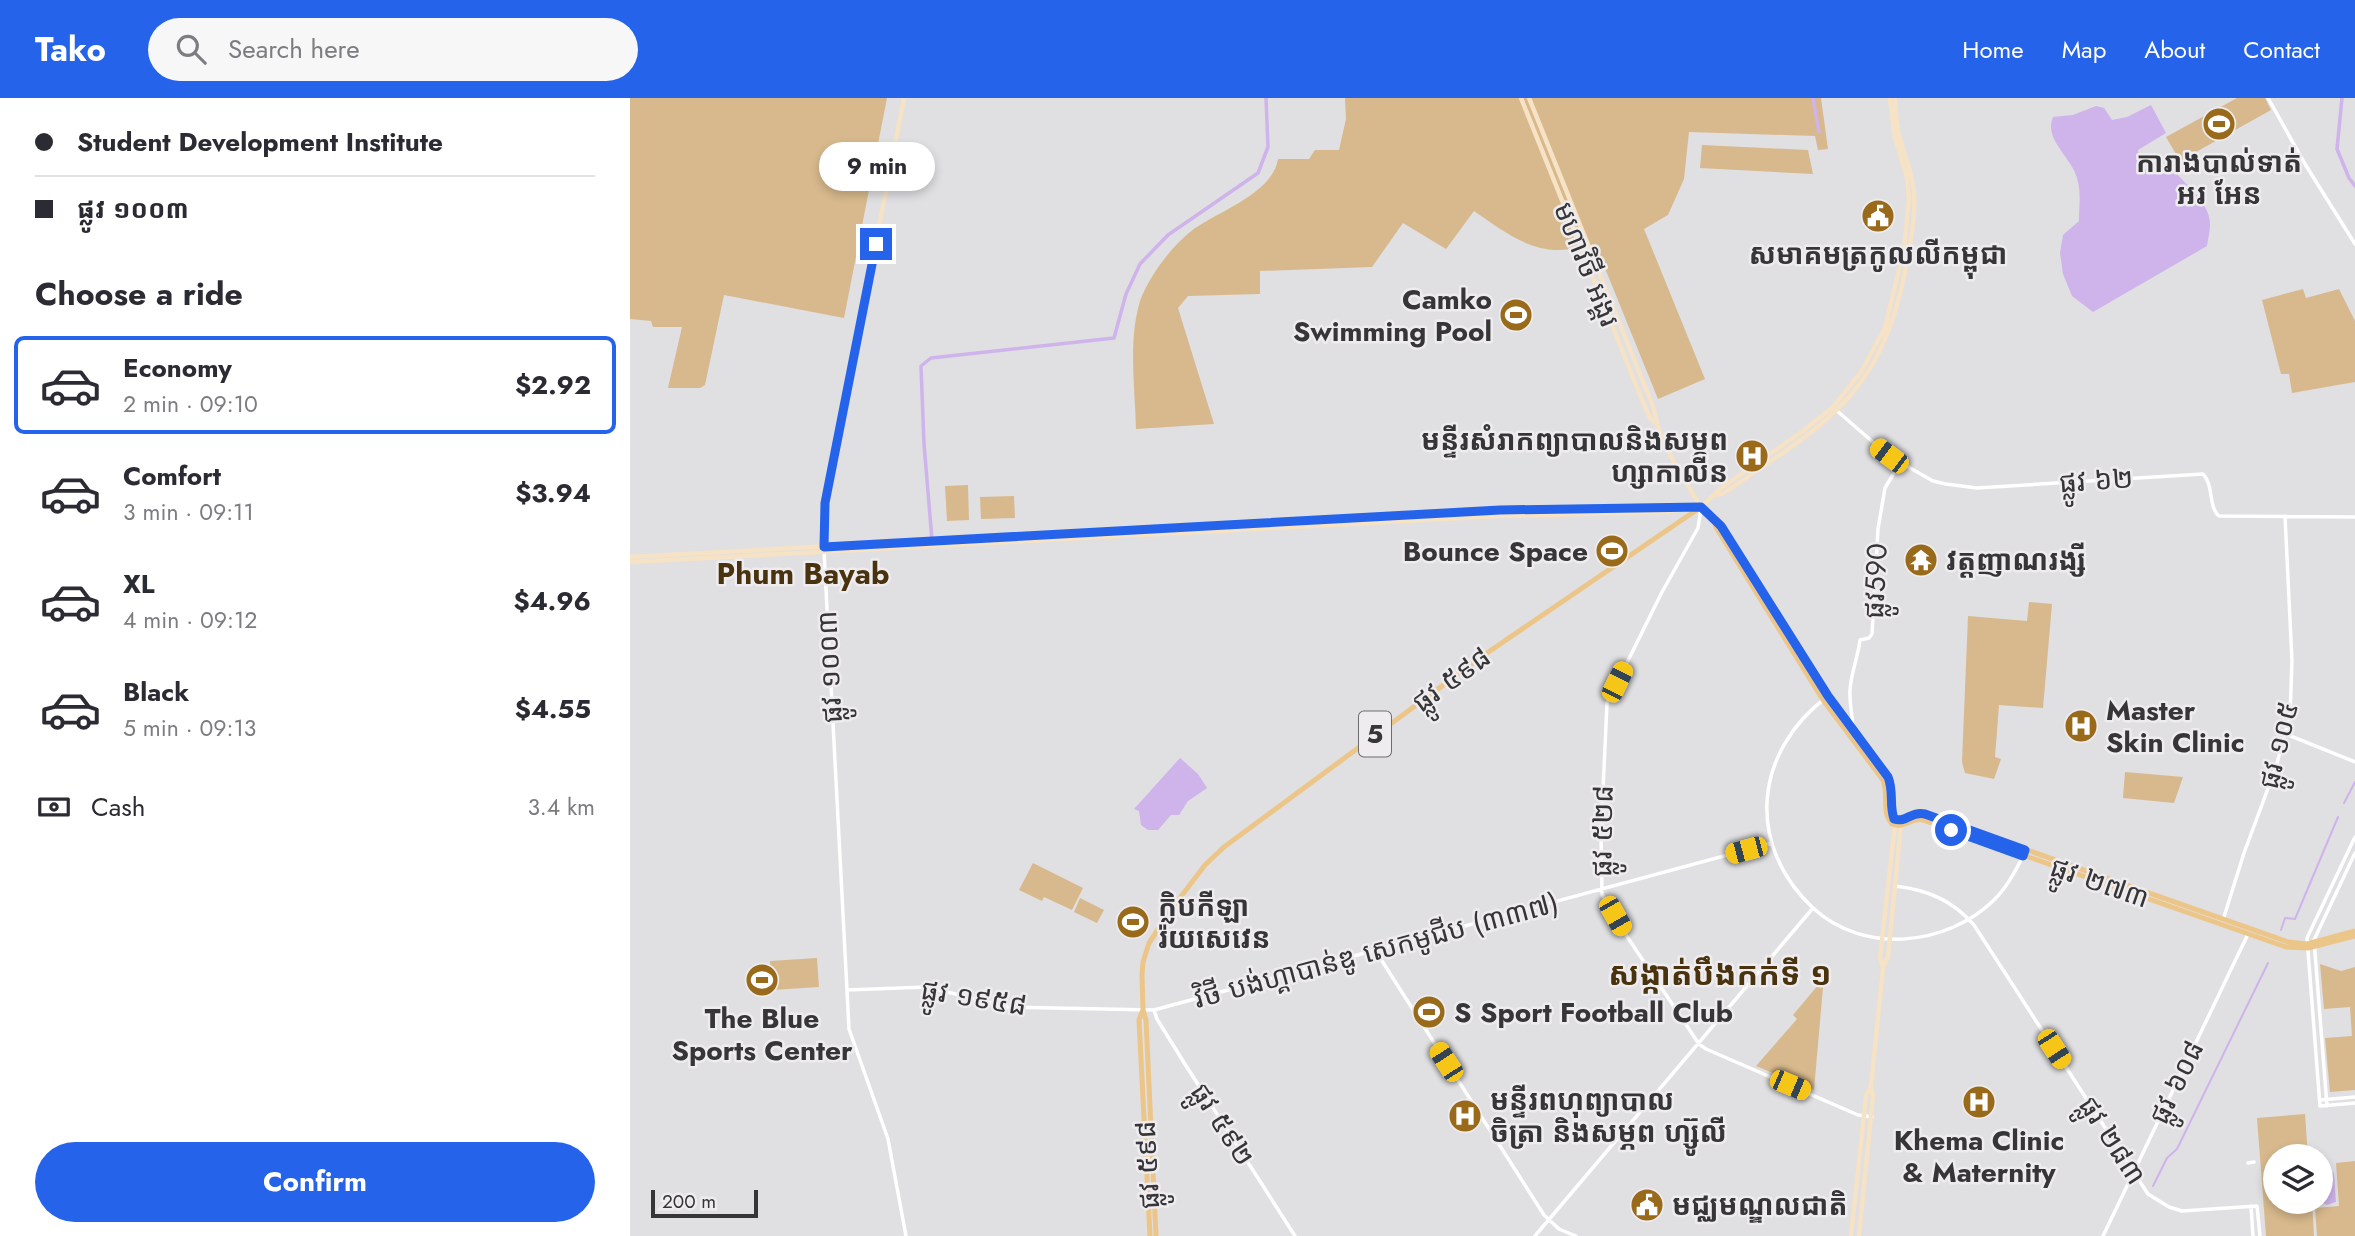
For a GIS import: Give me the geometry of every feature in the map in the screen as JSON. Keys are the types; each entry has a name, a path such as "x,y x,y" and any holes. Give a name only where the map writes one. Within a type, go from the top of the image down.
{"main road":[{"name":"ផ្លូវ ១០០៣","path":"824,550 825,503 904,98"},
{"name":"មហាវិថី អង្គរ","path":"1521,98 1640,395 1650,418 1658,427"},
{"name":"មហាវិថី អង្គរ","path":"1529,98 1654,409 1658,427 1674,463 1701,507"},
{"path":"630,560 1517,512 1663,512 1701,507 1806,437 1866,376 1890,330 1909,250 1914,215 1914,190 1892,98"},
{"path":"1527,115 1534,112"},
{"path":"1701,507 1714,521 1826,698 1883,780 1886,787 1886,816 1889,822 1898,823"},
{"name":"ផ្លូវ ៥៩៨","path":"1150,1236 1139,1028 1143,1010 1143,962 1149,943 1172,907 1205,865 1248,827 1474,662 1701,507"},
{"name":"ផ្លូវ ២៧៣","path":"1898,823 1919,819 2222,922 2286,947 2308,946"},
{"path":"1882,968 1888,957 1890,939 1898,823"},
{"path":"1851,1236 1866,1096 1871,1086 1882,968 1880,957 1898,823"},
{"path":"2308,946 2355,934"},
{"name":"ផ្លូវ ៥៩៨","path":"1143,1010 1146,1020 1156,1236"},
{"path":"1859,1236 1874,1096 1871,1086"}],"street":[{"path":"2268,98 2355,244"},
{"name":"ផ្លូវ ៦២","path":"1835,409 1877,447 1933,481 1972,488 2203,474 2208,480 2216,515 2355,517"},
{"name":"ផ្លូវ590","path":"1850,732 1851,679 1858,659 1860,640 1869,638 1872,634 1877,539 1885,488 1900,463"},
{"name":"ផ្លូវ ៥២៨","path":"1699,1044 1628,938 1600,888 1607,703 1698,528 1701,507"},
{"name":"ផ្លូវ ១០៥","path":"2222,922 2286,734 2292,700 2285,516"},
{"name":"ផ្លូវ ១០០៣","path":"824,550 849,1029 888,1139 906,1236"},
{"path":"1826,698 1794,727 1782,747 1774,765 1767,802 1772,843 1784,871 1813,908 1844,928 1882,938 1913,939 1935,934 1970,919 1999,894 2024,853"},
{"path":"2286,734 2355,762"},
{"path":"2327,1106 2307,938 2355,837"},
{"name":"វិថី បង់ហ្គាបាន់ឌូ សេកមូជីប (៣៣៧)","path":"1143,1010 1154,1010 1772,843"},
{"path":"2355,853 2308,946 2320,1106 2355,1103"},
{"name":"ផ្លូវ ២៨៣","path":"1895,886 1919,888 1954,905 1970,919 2148,1194 2176,1210 2257,1206 2260,1236"},
{"path":"1535,1236 1813,908"},
{"name":"ផ្លូវ ៦០៨","path":"2103,1236 2249,932"},
{"path":"1375,950 1549,1220 1559,1229 1576,1236"},
{"name":"ផ្លូវ ១៩៥៨","path":"847,990 927,987 1008,1007 1143,1010"},
{"name":"ផ្លូវ ៥៩២","path":"1154,1010 1183,1061 1295,1236"},
{"path":"1699,1044 1864,1116 1872,1116"},
{"path":"2320,1100 2355,1097"},
{"path":"2248,1163 2254,1162"},
{"path":"2251,1206 2253,1236"}],"shaded area":[{"path":"630,98 887,98 844,318 724,295 705,385 700,388 668,388 682,327 653,327 651,321 630,319"},
{"path":"1345,98 1821,98 1828,149 1818,150 1815,136 1689,132 1684,179 1668,215 1644,229 1705,379 1658,399 1596,246 1558,250 1535,246 1513,237 1474,211 1446,249 1403,223 1372,267 1260,271 1260,294 1188,296 1178,308 1214,424 1136,429 1134,332 1140,301 1154,273 1190,232 1242,201 1266,183 1274,172 1278,159 1309,159 1315,150 1339,150 1346,119"},
{"name":"ការាងបាល់ទាត់ អរ អែន","path":"2237,98 2265,98 2271,110 2180,161 2166,137"},
{"path":"2151,105 2166,133 2138,150 2139,159 2147,171 2172,168 2201,200 2209,215 2207,246 2093,312 2072,296 2063,274 2060,253 2063,235 2079,221 2079,191 2075,173 2052,134 2053,117 2073,115 2096,106 2104,108 2112,120 2127,117"},
{"path":"1702,145 1808,150 1813,174 1700,168"},
{"path":"2303,289 2306,298 2339,289 2355,321 2355,382 2292,393 2289,374 2281,374 2262,300"},
{"path":"968,485 969,520 947,521 945,486"},
{"path":"1014,496 1015,518 981,519 980,497"},
{"path":"2029,602 2052,604 2043,708 1999,705 1995,757 2001,759 1994,779 1965,773 1962,762 1968,616 2027,621"},
{"path":"1180,758 1198,774 1207,788 1188,801 1179,815 1171,815 1158,830 1148,830 1141,825 1139,811 1134,809"},
{"path":"2125,772 2183,777 2174,803 2123,798"},
{"path":"1033,863 1083,888 1072,910 1044,897 1042,901 1019,890"},
{"path":"1080,898 1104,910 1097,923 1074,912"},
{"path":"817,958 819,987 772,990 770,961"},
{"path":"2320,964 2341,971 2355,967 2355,1090 2330,1092 2325,1038 2352,1036 2350,1007 2324,1009"},
{"path":"1819,984 1823,987 1814,1090 1756,1066 1797,1019 1793,1015"},
{"path":"2305,1114 2307,1144 2263,1144 2263,1197 2257,1118"},
{"path":"2355,1161 2355,1236 2317,1236 2315,1214 2333,1214 2333,1206 2339,1206 2336,1163"},
{"path":"2333,1172 2334,1173 2336,1202 2333,1203"},
{"path":"2264,1214 2313,1214 2314,1236 2266,1236"}],"waterway":[{"path":"932,540 921,366 931,358 1114,338 1126,294 1140,264 1168,235 1258,173 1268,147 1266,98"},
{"path":"1813,98 1819,132"},
{"path":"2342,98 2337,149 2355,186"},
{"path":"2344,803 2355,782"},
{"path":"2281,930 2285,918 2295,919 2338,817"},
{"path":"2153,1186 2167,1158 2177,1149 2268,963"}],"place":[{"name":"ការាងបាល់ទាត់ អរ អែន","path":"2219,124"},
{"name":"សមាគមត្រកូលលីកម្ពុជា","path":"1878,216"},
{"name":"Camko Swimming Pool","path":"1516,315"},
{"name":"មន្ទីរសំរាកព្យាបាលនិងសម្ភព ហ្សាកាលីន","path":"1752,456"},
{"name":"Bounce Space","path":"1612,551"},
{"name":"វត្តញាណរង្សី","path":"1921,560"},
{"name":"Master Skin Clinic","path":"2081,726"},
{"name":"ក្លិបកីឡា រ៉យសេវេន","path":"1133,922"},
{"name":"The Blue Sports Center","path":"762,980"},
{"name":"S Sport Football Club","path":"1429,1012"},
{"name":"Khema Clinic & Maternity","path":"1979,1102"},
{"name":"មន្ទីរពហុព្យាបាល ចិត្រា និងសម្ភព ហ្ស៊ូលី","path":"1465,1116"},
{"name":"មជ្ឈមណ្ឌលជាតិ","path":"1647,1205"}],"district":[{"name":"Phum Bayab","path":"803,574"},
{"name":"សង្កាត់បឹងកក់ទី ១","path":"1720,974"}],"route":[{"path":"876,244 825,503 824,547 1500,510 1701,507 1721,526 1828,696 1888,777 1894,819 1902,820 1915,813 1925,814 2025,850 2023,856 1951,830"}]}
